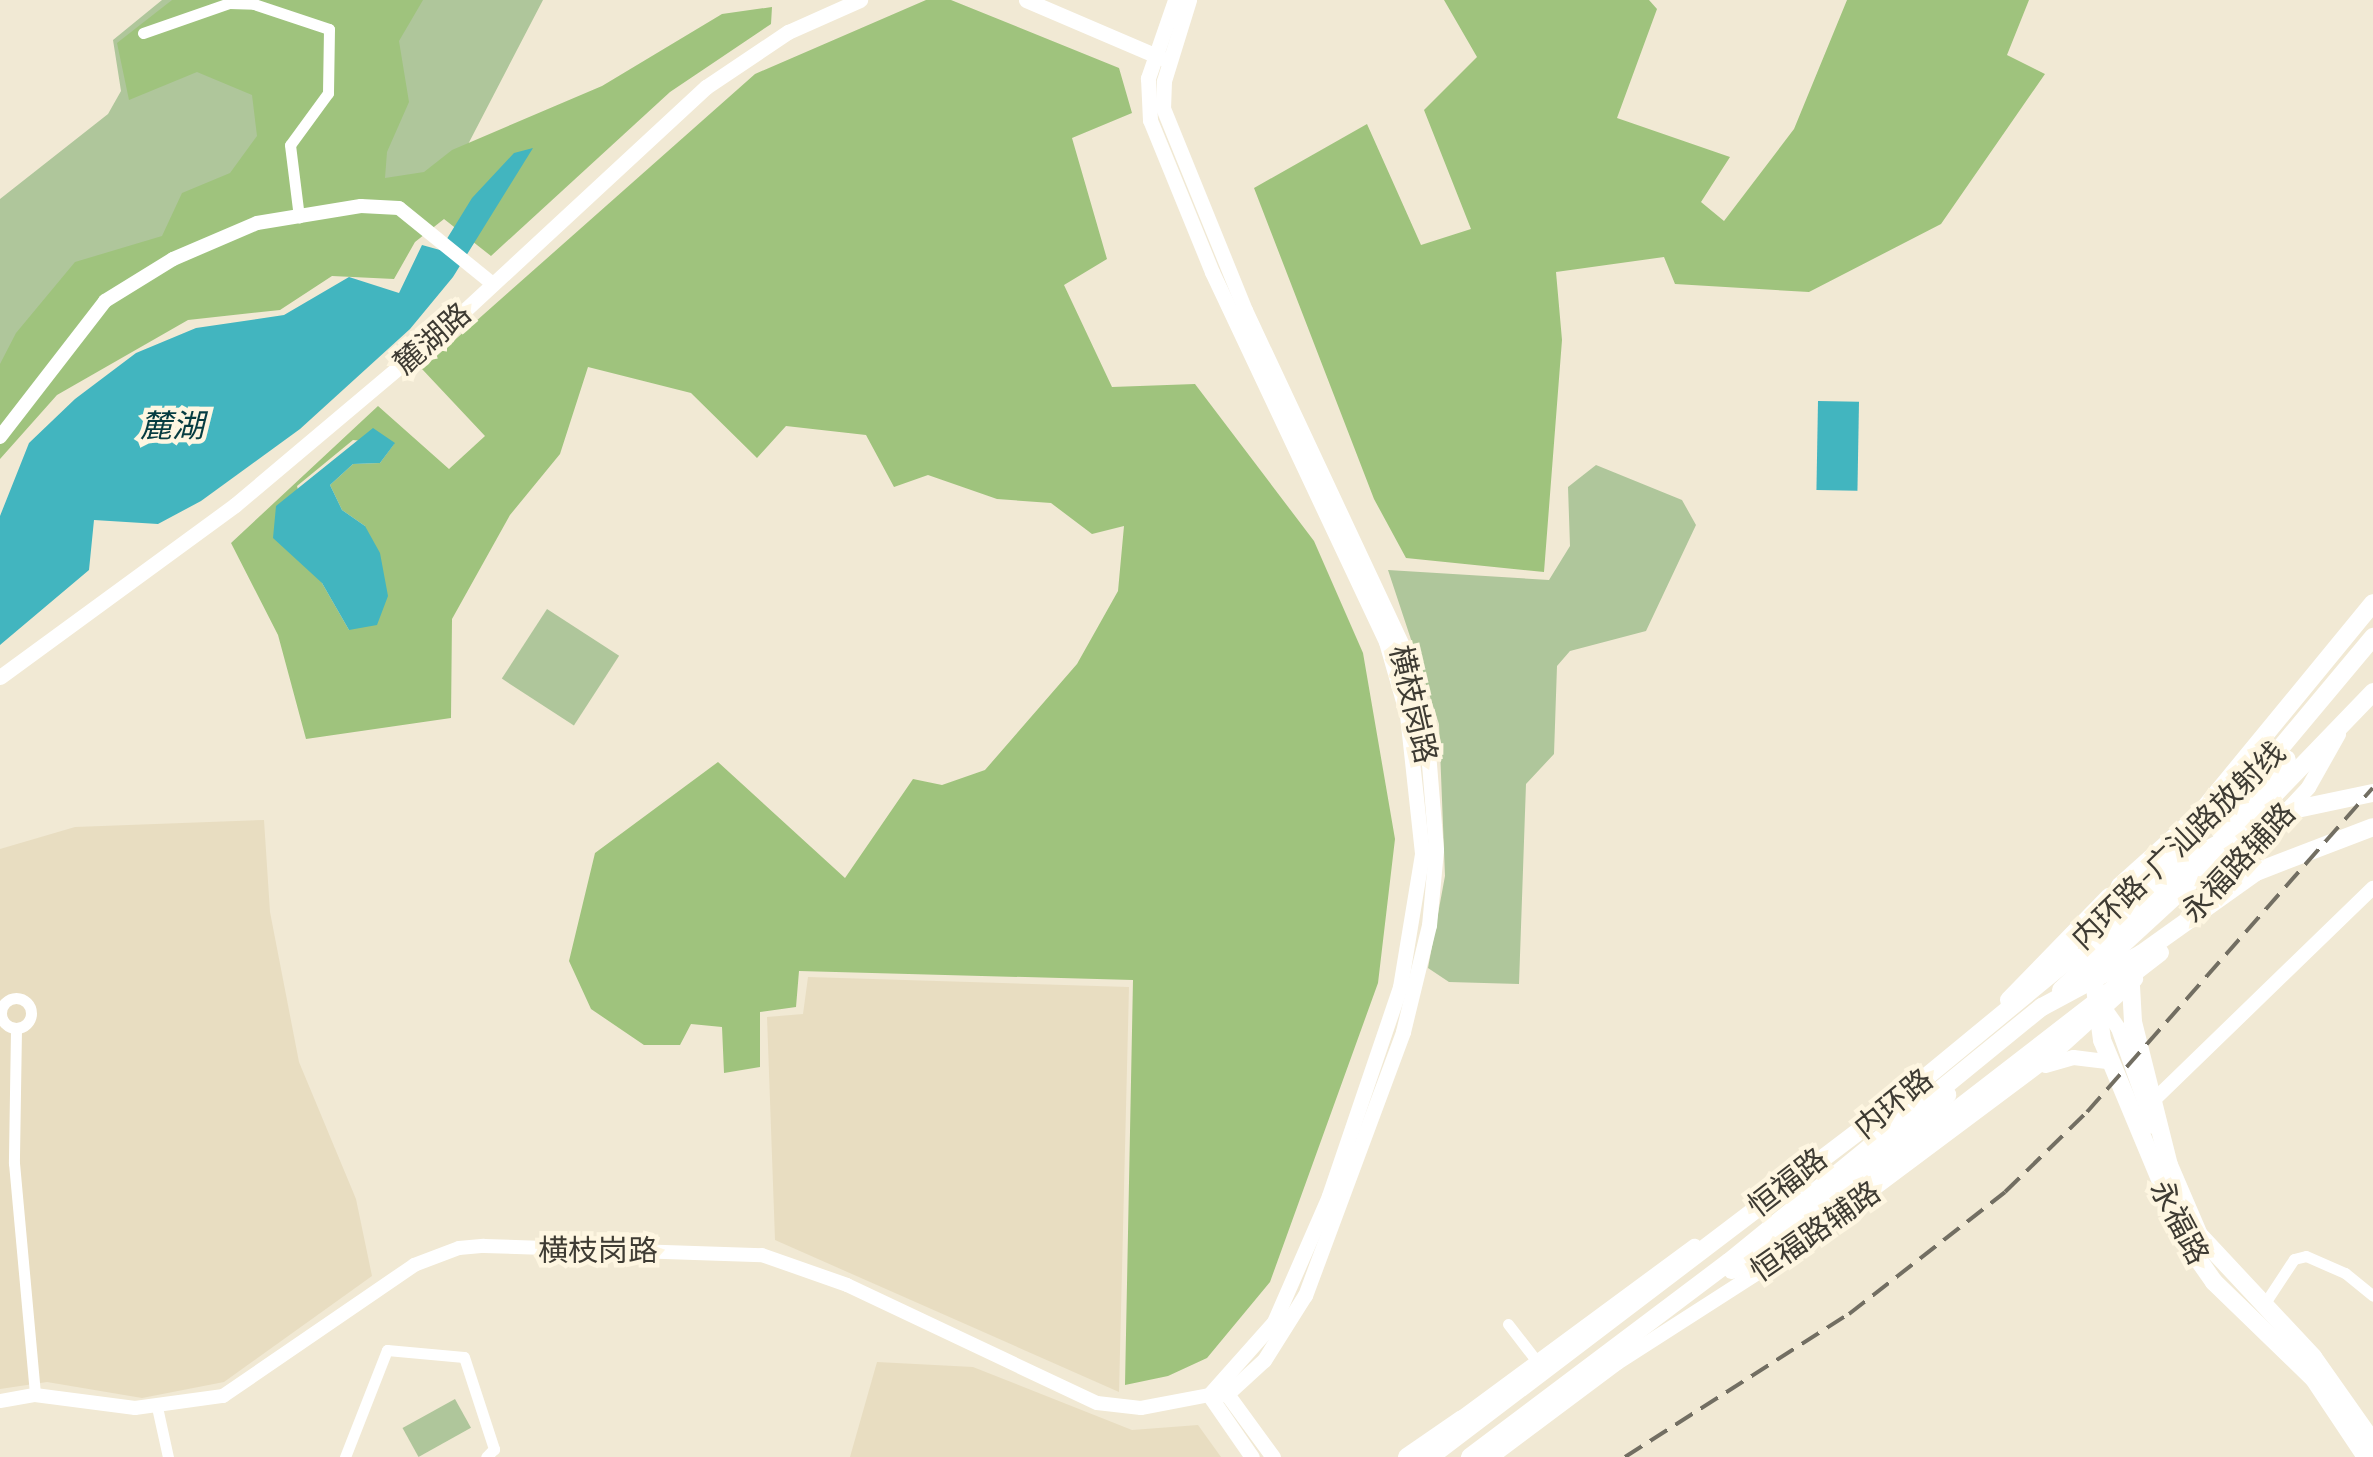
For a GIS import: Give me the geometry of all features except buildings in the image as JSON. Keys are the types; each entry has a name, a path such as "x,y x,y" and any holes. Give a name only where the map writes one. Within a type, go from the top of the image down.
{"main road":[{"name":"麓湖路","path":"0,677 232,509 493,284 706,87 776,39 860,0"},
{"path":"1026,0 1162,58"},
{"name":"横枝岗路","path":"1175,0 1162,58 1164,108 1192,184 1405,652 1428,752 1436,850 1414,991 1338,1209 1283,1336 1227,1394 1209,1394"},
{"name":"横枝岗路","path":"1188,0 1145,91 1150,120 1212,272 1394,661 1412,744 1422,835 1416,921 1400,987 1330,1196 1274,1322 1209,1394"},
{"name":"永福路","path":"2373,604 2199,814 2120,886 2096,940 2092,974 2111,1062 2143,1104 2210,1251 2333,1382 2373,1442"},
{"name":"内环路-广汕路放射线","path":"2016,996 2235,798 2373,637"},
{"path":"2042,1007 2170,886 2304,739 2373,655"},
{"path":"2143,1104 2129,1036 2128,988 2141,929 2340,730 2373,692"},
{"name":"永福路辅路","path":"2128,988 2308,787 2340,730"},
{"name":"内环路","path":"1421,1455 1880,1115 2016,996 2224,837 2295,806 2373,793"},
{"name":"内环路","path":"1469,1457 1728,1262 2042,1007 2141,954 2256,872 2373,827"},
{"path":"1700,1289 1778,1244 1892,1161 2256,872"},
{"name":"恒福路","path":"1421,1455 1678,1269 2016,996 2120,886"},
{"name":"恒福路","path":"1469,1457 1821,1202 2141,929"},
{"name":"恒福路辅路","path":"1490,1457 1628,1355 1809,1237 2028,1073 2099,1008 2128,988"},
{"path":"2016,996 2073,989 2099,1008"},
{"name":"永福路","path":"2099,1008 2129,1036"},
{"path":"2028,1073 2073,1057 2111,1062"},
{"name":"永福路","path":"2143,1104 2196,1261 2314,1379 2366,1457"},
{"name":"恒福路辅路","path":"1541,1367 1756,1205"},
{"path":"1700,1289 1809,1237"},
{"path":"1209,1394 1252,1457"},
{"path":"1227,1394 1273,1457"}],"street":[{"path":"143,33 230,3 254,4 329,29 328,93 290,144 299,216"},
{"path":"0,437 104,301 173,259 257,224 299,216 398,208 493,284"},
{"path":"2143,1104 2373,888"},
{"path":"19,998 31,1007 30,1021 16,1029 4,1022 2,1001 19,998"},
{"path":"16,1029 14,1163 35,1395"},
{"name":"横枝岗路","path":"0,1401 35,1395 158,1407 244,1388 414,1266 459,1248 484,1246 762,1254 847,1285 1096,1403 1142,1408 1209,1394"},
{"path":"2263,1306 2294,1259 2306,1256 2345,1273 2373,1296"},
{"path":"1678,1269 1700,1289"},
{"path":"1508,1324 1541,1367"},
{"path":"345,1457 388,1350 464,1357 494,1449 486,1457"},
{"path":"158,1407 168,1457"}],"shaded area":[{"path":"264,820 270,912 299,1062 356,1199 372,1276 224,1382 142,1398 47,1382 0,1389 0,849 75,827"},
{"path":"808,977 1129,987 1119,1392 775,1240 767,1017 803,1014"},
{"path":"877,1362 973,1367 1132,1430 1198,1425 1221,1457 850,1457"}],"green space":[{"path":"162,0 543,0 450,179 266,212 0,426 0,199 108,114 121,91 113,40"},
{"path":"172,0 423,0 399,41 409,102 387,152 385,178 424,172 452,150 602,86 722,14 772,7 771,24 670,92 491,256 444,219 415,242 394,279 332,276 280,310 188,320 57,395 0,459 0,364 16,333 75,262 162,236 182,193 230,173 257,136 252,95 197,72 129,100 117,43"},
{"path":"926,0 951,0 1119,68 1132,113 1072,138 1107,259 1064,285 1112,387 1195,384 1314,541 1363,653 1395,839 1378,983 1270,1282 1207,1358 1168,1376 1125,1385 1133,980 799,971 796,1007 760,1012 760,1067 724,1073 722,1027 691,1024 680,1045 644,1045 591,1009 569,961 595,853 718,762 845,878 913,779 942,785 985,770 1077,664 1118,591 1124,526 1092,534 1051,503 997,499 928,475 894,487 866,435 786,426 757,458 691,393 588,367 560,454 510,515 452,619 451,718 306,739 278,635 231,543 378,406 449,469 485,436 422,369 755,74","holes":["353,440 394,444 380,463 353,464 330,485 342,510 365,526 349,630 322,583 297,486"]},
{"path":"1444,0 1649,0 1657,9 1617,118 1730,157 1701,202 1724,221 1794,129 1847,0 2029,0 2007,55 2045,74 1941,224 1809,292 1675,284 1664,257 1556,272 1562,340 1544,572 1406,558 1374,499 1254,188 1367,124 1421,245 1471,229 1424,110 1477,57"},
{"path":"1596,465 1682,500 1696,525 1646,631 1570,651 1557,666 1554,754 1526,784 1519,984 1449,982 1428,968 1445,876 1439,724 1388,570 1549,580 1570,546 1568,487"},
{"path":"547,609 619,656 574,725 502,679"},
{"path":"455,1399 471,1428 419,1457 403,1428"}],"water":[{"name":"麓湖","path":"533,148 453,277 410,329 300,429 201,501 158,524 94,520 89,570 0,645 0,516 29,443 75,399 136,353 196,328 284,315 349,277 399,293 422,245 440,250 472,198 514,153"},
{"path":"1818,401 1859,402 1857,491 1816,490"},
{"path":"373,428 395,443 380,463 353,464 330,485 342,510 365,526 380,553 388,596 377,625 349,630 322,583 273,538 276,506"}],"railway":[{"path":"1625,1457 1849,1314 2005,1192 2087,1112 2373,788"}]}
